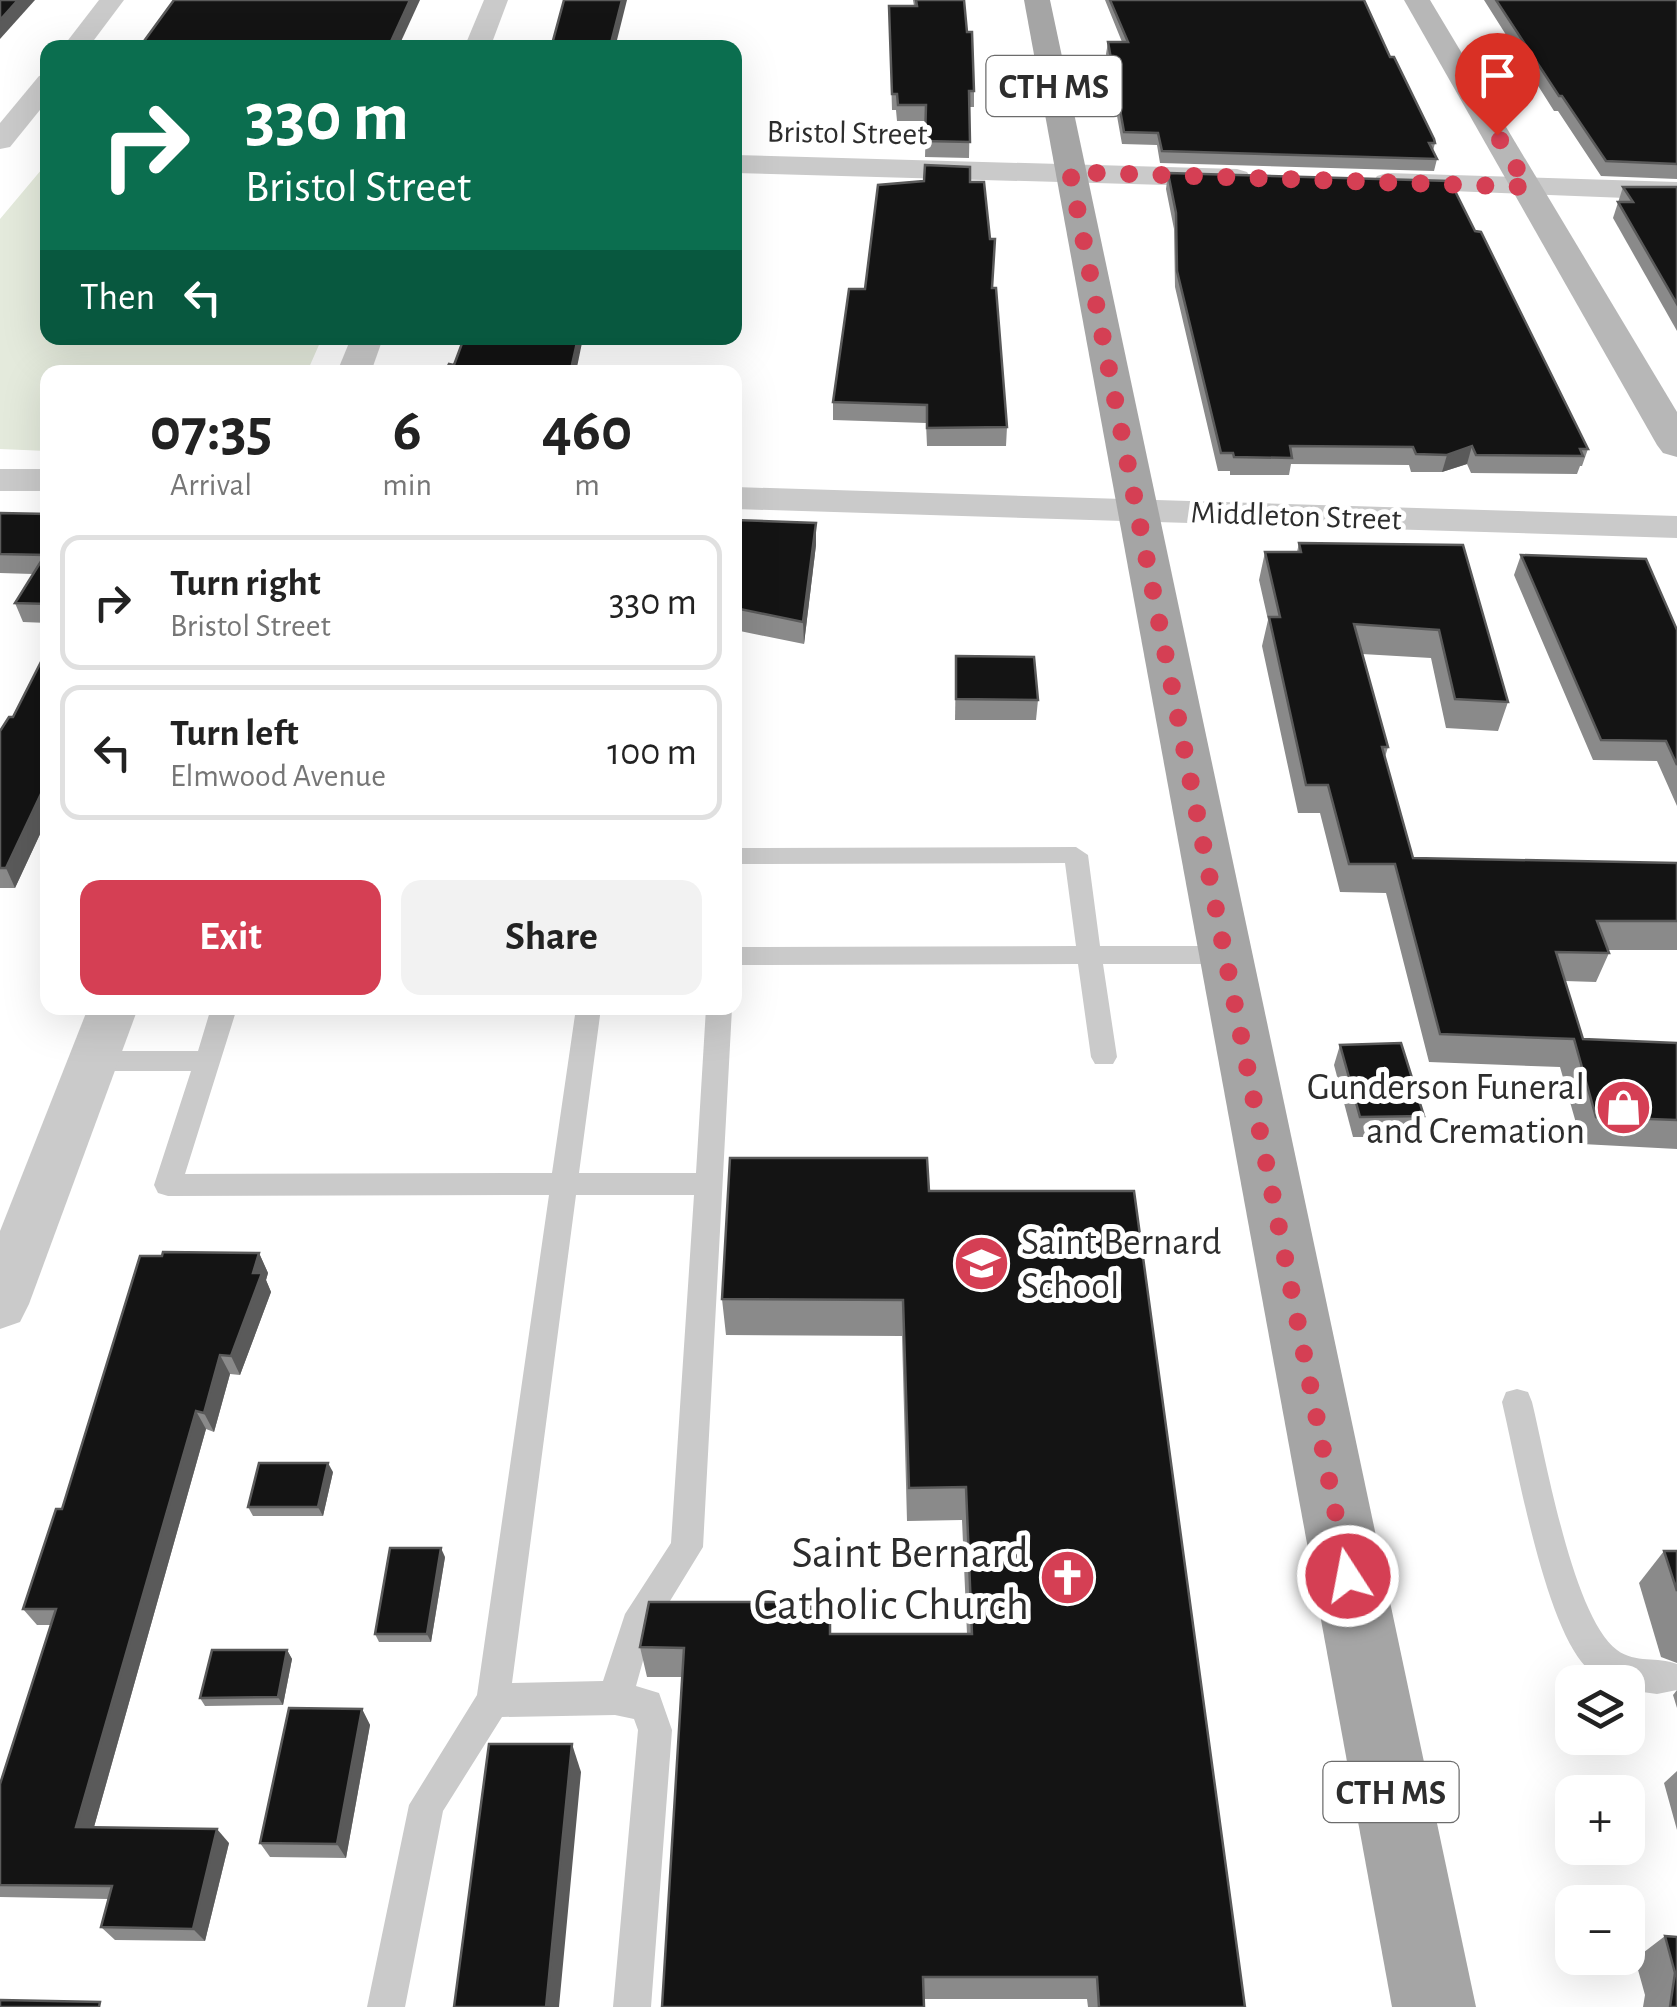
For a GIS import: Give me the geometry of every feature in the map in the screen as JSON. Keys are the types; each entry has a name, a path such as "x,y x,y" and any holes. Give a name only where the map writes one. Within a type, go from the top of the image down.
{"main road":[{"name":"CTH MS","path":"1037,0 1434,2007"}],"street":[{"path":"80,40 112,0"},
{"path":"480,40 496,0"},
{"path":"1417,0 1677,445"},
{"path":"0,143 40,92"},
{"path":"0,143 35,145"},
{"name":"Bristol Street","path":"742,164 1272,179"},
{"path":"1368,182 1677,191"},
{"path":"0,480 40,480"},
{"name":"Middleton Street","path":"742,498 1677,527"},
{"path":"2,1295 110,1015"}],"lane":[{"path":"742,856 1076,855 1104,1058"},
{"path":"742,956 1226,955"},
{"path":"222,1015 168,1186 710,1184"},
{"path":"386,2007 426,1805 493,1700 587,1015"},
{"path":"614,1698 637,1625 687,1547 719,1015"},
{"path":"92,1061 207,1061"},
{"path":"1517,1402 1572,1614 1595,1654 1634,1679 1668,1677"},
{"path":"493,1700 614,1698 647,1705 655,1730 632,2007"}],"shaded area":[{"path":"40,171 40,345 319,345 310,365 40,365 40,451 0,449 0,219"}],"building":[{"path":"0,0 18,0 0,20"},
{"path":"174,0 410,0 392,40 145,40"},
{"path":"564,0 622,0 612,40 553,40"},
{"path":"916,0 964,0 967,32 972,32 974,91 969,91 970,142 925,141 926,105 898,105 897,94 892,94 889,6 917,6"},
{"path":"1110,0 1364,0 1434,139 1435,143 1429,143 1437,159 1162,151 1158,133 1124,132 1108,42 1128,42"},
{"path":"1496,0 1677,0 1677,164 1606,161"},
{"path":"925,165 970,167 970,182 984,182 990,239 995,239 992,288 996,288 1007,427 927,428 927,405 833,402 849,289 865,289 878,185 924,181"},
{"path":"1168,173 1450,181 1475,231 1481,232 1588,449 1580,449 1583,456 1476,455 1472,446 1447,455 1416,454 1413,447 1290,446 1292,458 1234,457 1233,453 1221,453 1177,271 1176,213"},
{"path":"1623,187 1677,187 1677,304 1618,202 1633,202"},
{"path":"461,345 576,345 572,365 454,365"},
{"path":"0,513 40,514 40,555 0,554"},
{"path":"742,520 816,523 803,622 742,609"},
{"path":"1299,543 1463,545 1508,702 1455,699 1439,630 1354,624 1413,858 1677,863 1677,921 1597,921 1609,953 1556,952 1583,1039 1677,1043 1677,1120 1596,1117 1574,1039 1440,1034 1395,864 1349,864 1328,785 1306,785 1269,617 1280,617 1265,552 1301,552"},
{"path":"1521,555 1646,559 1677,630 1677,765 1666,741 1601,740"},
{"path":"40,563 40,604 15,603"},
{"path":"956,656 1034,657 1038,700 956,699"},
{"path":"40,664 40,796 6,868 0,868 0,731 13,717"},
{"path":"1401,1043 1424,1116 1360,1117 1340,1045"},
{"name":"Saint Bernard Catholic Church","path":"730,1158 927,1158 929,1191 1134,1191 1245,2007 1099,2007 1097,1977 923,1977 924,2007 662,2007 684,1648 640,1647 649,1602 830,1602 830,1634 972,1634 966,1487 909,1488 903,1300 722,1299"},
{"path":"163,1252 259,1253 253,1273 262,1273 231,1356 220,1355 204,1413 196,1411 76,1827 217,1829 193,1929 101,1927 112,1886 0,1885 0,1784 56,1609 23,1609 56,1509 62,1509 140,1256 162,1256"},
{"path":"259,1463 328,1463 318,1507 248,1507"},
{"path":"390,1548 441,1548 427,1634 375,1634"},
{"path":"1664,1551 1677,1551 1677,1591"},
{"path":"212,1650 287,1650 278,1697 200,1698"},
{"path":"289,1708 362,1709 337,1844 260,1843"},
{"path":"489,1744 572,1744 546,2007 454,2007"},
{"path":"1665,1936 1677,1937 1677,2007 1670,2007 1675,1973"},
{"path":"0,2000 100,2002 99,2007 0,2007"}],"place":[{"name":"Gunderson Funeral and Cremation","path":"1624,1108"},
{"name":"Saint Bernard School","path":"982,1263"},
{"name":"Saint Bernard Catholic Church","path":"1068,1577"}],"route":[{"path":"1348,1576 1070,172 1528,187 1497,135"}]}
